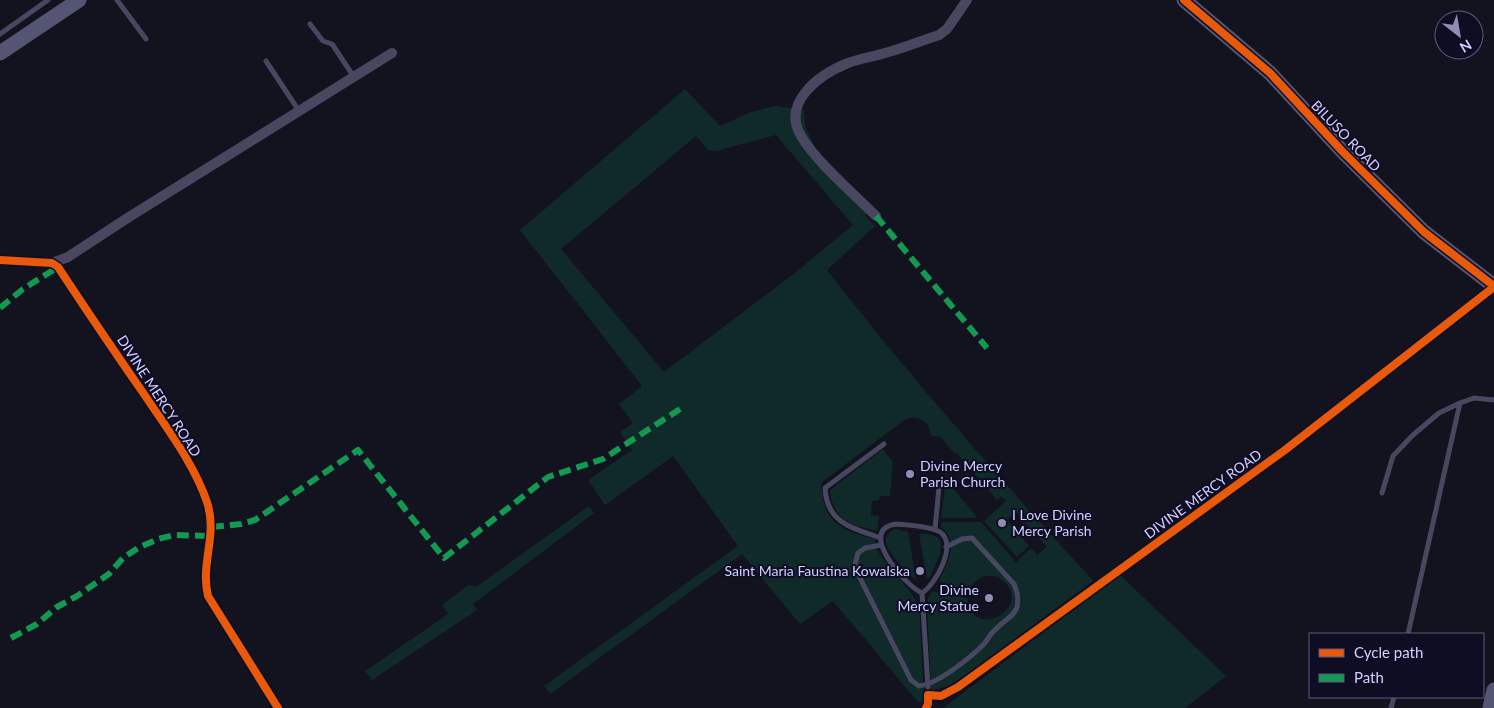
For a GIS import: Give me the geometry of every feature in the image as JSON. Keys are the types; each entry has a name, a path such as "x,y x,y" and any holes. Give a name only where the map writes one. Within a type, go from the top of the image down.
{"street":[{"path":"0,53 79,0"},
{"path":"876,216 814,154 800,135 795,114 797,103 807,89 822,76 848,63 883,54 939,35 946,29 967,0"},
{"name":"BILUSO ROAD","path":"1184,0 1270,73 1343,152 1424,232 1494,287"},
{"path":"0,260 52,263 68,257 128,217 392,53"},
{"name":"DIVINE MERCY ROAD","path":"52,263 58,267 175,440 194,474 207,503 212,527 205,583 208,596 278,708"},
{"name":"DIVINE MERCY ROAD","path":"928,690 941,696 958,688 1285,450 1494,287"},
{"path":"926,708 928,704 928,690"},
{"path":"1490,708 1494,690"}],"lane":[{"path":"0,34 48,0"},
{"path":"117,0 146,39"},
{"path":"310,24 323,42 332,44 354,77"},
{"path":"266,61 299,111"},
{"path":"1382,493 1393,456 1413,435 1439,413 1474,398 1494,400"},
{"path":"1408,633 1460,403"},
{"path":"881,538 854,529 839,520 830,508 825,491 828,486 884,444"},
{"path":"935,529 939,487"},
{"path":"894,524 935,529 943,534 946,547 942,564 936,579 922,593 913,588 883,552 881,538 885,530 894,524"},
{"path":"928,690 981,646 994,630 1012,615 1017,607 1018,600 1017,592 1010,578 972,538 946,547"},
{"path":"881,544 866,548 858,553 855,564 872,604 911,680 928,690"},
{"path":"922,593 928,690"}],"green space":[{"path":"685,89 720,126 751,112 776,106 804,110 805,127 816,149 873,207 865,215 875,226 827,270 957,428 1093,581 964,676 948,686 931,691 927,604 932,591 967,598 972,611 980,618 990,619 1000,616 1007,609 1011,600 1010,590 997,577 982,577 970,587 968,592 939,581 948,560 951,546 947,533 941,527 941,522 981,522 1016,562 1031,548 1037,555 1047,547 1016,512 1007,520 1029,546 1017,557 984,521 1006,501 1001,496 997,500 941,437 931,436 925,423 917,418 908,419 821,483 823,497 830,516 843,528 875,539 875,546 881,556 912,594 918,605 924,703 918,702 833,601 800,624 742,554 550,694 544,686 738,546 673,456 605,505 588,480 632,450 620,432 633,423 619,404 642,386 520,230","holes":["776,135 853,225 796,272 664,372 561,249 696,136 708,150 716,151"]},
{"path":"883,449 893,462 890,496 880,496 879,501 872,501 871,515 879,516 877,531 859,527 845,520 835,508 830,490"},
{"path":"949,483 977,517 941,518 945,486"},
{"path":"589,506 594,513 473,604 477,610 372,680 365,671 448,614 442,605 468,585 476,587"},
{"path":"895,529 908,532 916,579 904,570 887,545 887,536"},
{"path":"919,534 935,536 941,543 940,554 930,577 927,579"},
{"path":"1120,575 1226,676 1185,708 943,708"}],"marked path":[{"path":"876,216 987,348"},
{"path":"0,308 23,289 58,267"},
{"path":"212,527 241,524 255,520 358,450 444,558 548,477 603,459 680,409"},
{"path":"11,638 37,624 57,607 109,574 123,558 138,548 158,539 175,535 211,536"}],"cycle path":[{"path":"1184,0 1270,73 1343,152 1424,232 1494,286"},
{"path":"0,260 52,263 58,267 180,448 202,488 210,514 211,526 206,572 208,596 278,708"},
{"path":"926,708 928,695 941,696 958,687 1285,450 1494,287"}],"place":[{"name":"Divine Mercy Parish Church","path":"910,474"},
{"name":"I Love Divine Mercy Parish","path":"1002,523"},
{"name":"Saint Maria Faustina Kowalska","path":"920,571"},
{"name":"Divine Mercy Statue","path":"989,598"}]}
